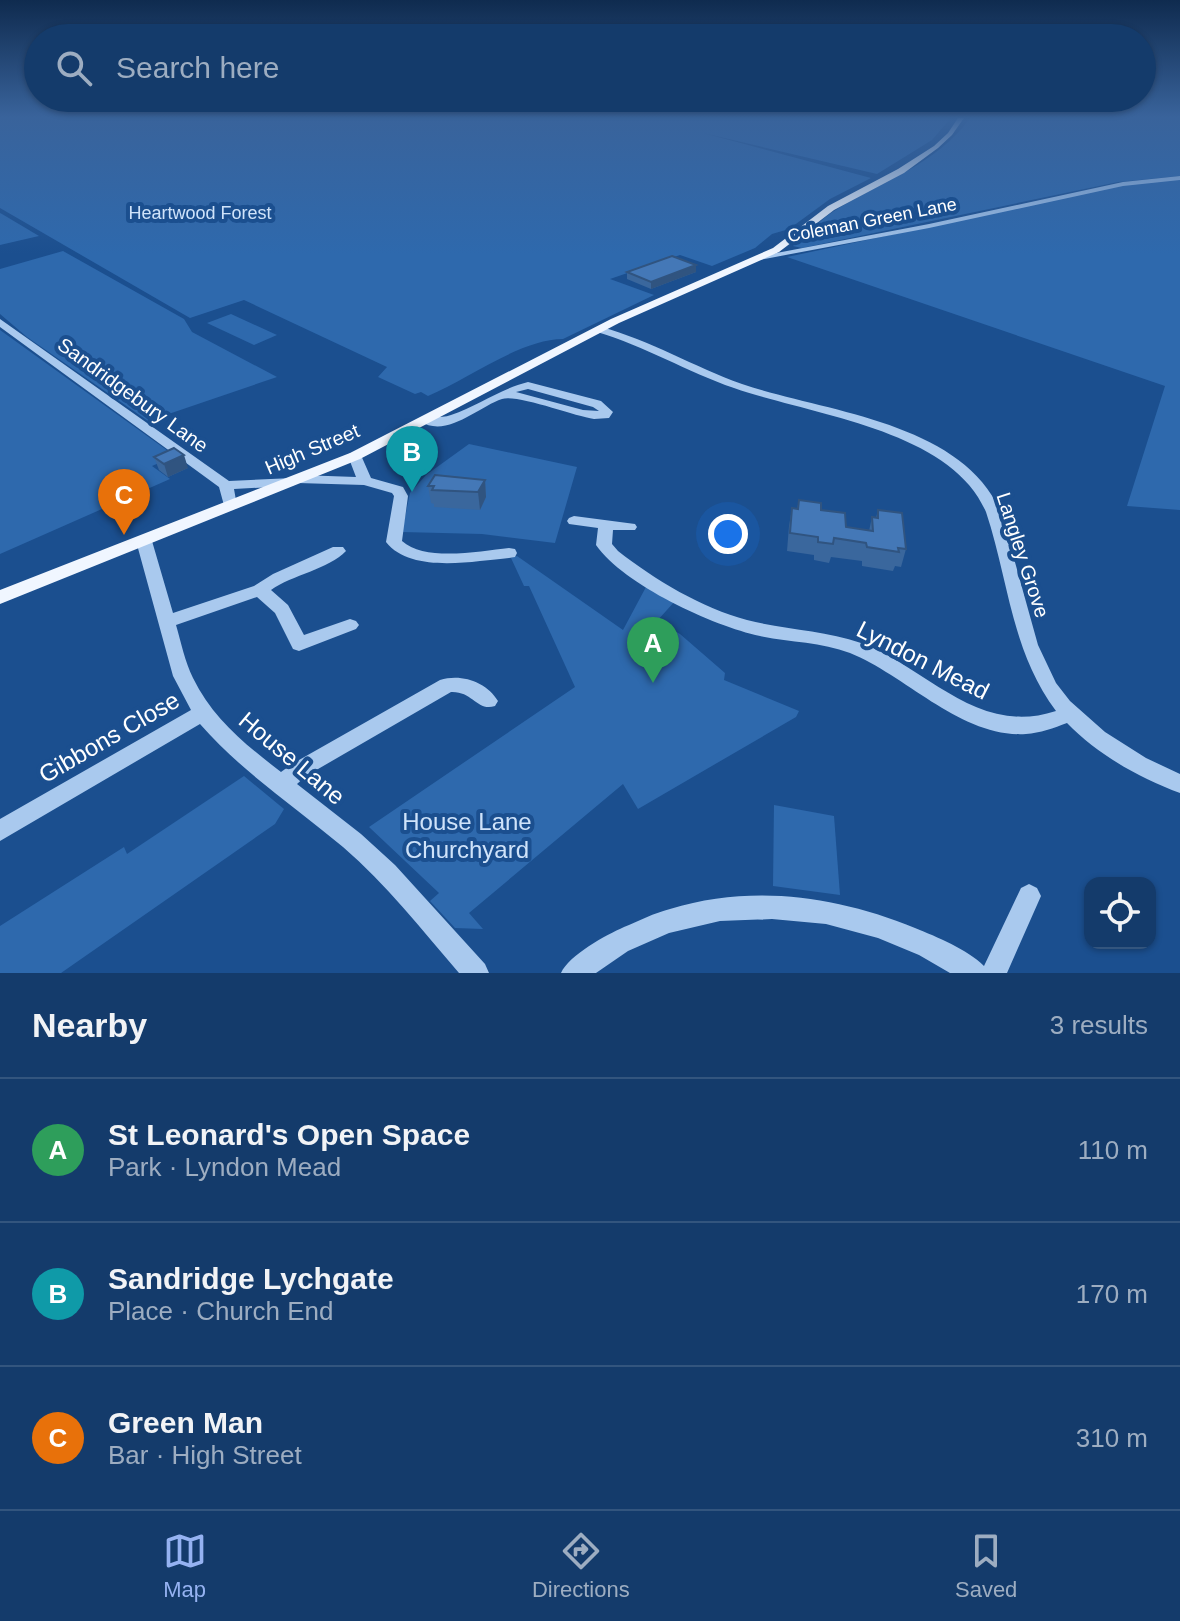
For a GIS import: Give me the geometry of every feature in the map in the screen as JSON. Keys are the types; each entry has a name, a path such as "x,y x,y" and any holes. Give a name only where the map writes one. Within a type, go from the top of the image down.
{"main road":[{"name":"High Street","path":"0,597 355,456 548,354 650,304 783,246 831,208 912,163"}],"street":[{"name":"Coleman Green Lane","path":"759,257 929,226 1123,184 1180,178"},
{"name":"Sandridgebury Lane","path":"0,322 226,485"},
{"name":"Langley Grove","path":"601,330 635,340 702,372 771,398 908,437 966,473 988,498 1039,670 1072,713 1129,759 1180,784"},
{"path":"426,421 443,422 502,394 521,386 536,386 597,404 607,412 593,416 539,398 502,394"},
{"path":"355,456 365,481"},
{"path":"230,506 226,485 365,481 398,490 401,496 394,542 401,549 433,557 509,553"},
{"path":"574,521 630,527"},
{"name":"Lyndon Mead","path":"606,524 604,545 619,561 724,619 749,628 824,639 857,649 879,659 951,706 993,722 1025,726 1072,713"},
{"name":"House Lane","path":"144,541 182,676 202,713 232,746 353,841 387,873 476,973"},
{"path":"169,621 260,590 273,579 320,562 338,551"},
{"path":"260,590 282,609 299,644 350,625"},
{"path":"280,786 299,770 447,685 458,683 474,687 488,701"},
{"name":"Gibbons Close","path":"0,831 202,713"},
{"path":"994,973 1029,896"},
{"path":"574,973 594,957 655,924 716,908 746,905 808,909 869,924 928,945 974,973"}],"green space":[{"name":"Heartwood Forest","path":"0,163 817,163 871,178 830,199 789,229 772,234 755,248 712,266 680,255 610,279 654,295 563,339 512,353 428,396 421,392 415,394 378,377 387,367 244,300 190,318 0,208"},
{"name":"Heartwood Forest","path":"832,163 894,163 877,174"},
{"path":"920,163 1180,163 1180,176 1118,182 802,248 793,246 831,213"},
{"path":"1180,179 1180,510 1127,506 1165,386 787,257 1129,184"},
{"path":"2,214 39,236 0,245"},
{"path":"63,251 184,319 192,332 277,377 148,421 27,337 0,314 0,269"},
{"path":"231,314 277,335 254,345 207,323"},
{"path":"0,330 175,456 152,466 170,479 0,554"},
{"path":"469,444 577,467 555,543 482,534 402,532 410,493 426,475"},
{"name":"House Lane Churchyard","path":"517,556 623,630 646,587 675,601 657,621 680,634 725,673 724,680 799,711 796,717 638,809 623,784 469,913 483,929 455,928 430,901 439,893 369,827 575,687 529,586 524,586 511,558"},
{"path":"244,776 284,809 275,824 61,973 0,973 0,926 124,847 127,854"},
{"path":"774,805 834,816 840,895 773,886"}],"building":[{"path":"672,256 696,265 651,282 627,272"},
{"path":"174,448 184,455 164,464 154,457"},
{"path":"435,475 485,480 478,492 432,490 434,486 428,486"},
{"path":"799,500 821,503 821,510 845,513 846,527 873,531 872,517 878,518 878,510 902,513 906,549 898,548 899,552 834,538 833,544 818,542 818,537 790,533 792,508 798,509"}],"place":[{"name":"Sandridge Lychgate","path":"412,492"},
{"name":"Green Man","path":"124,535"},
{"name":"St Leonard's Open Space","path":"653,683"}]}
